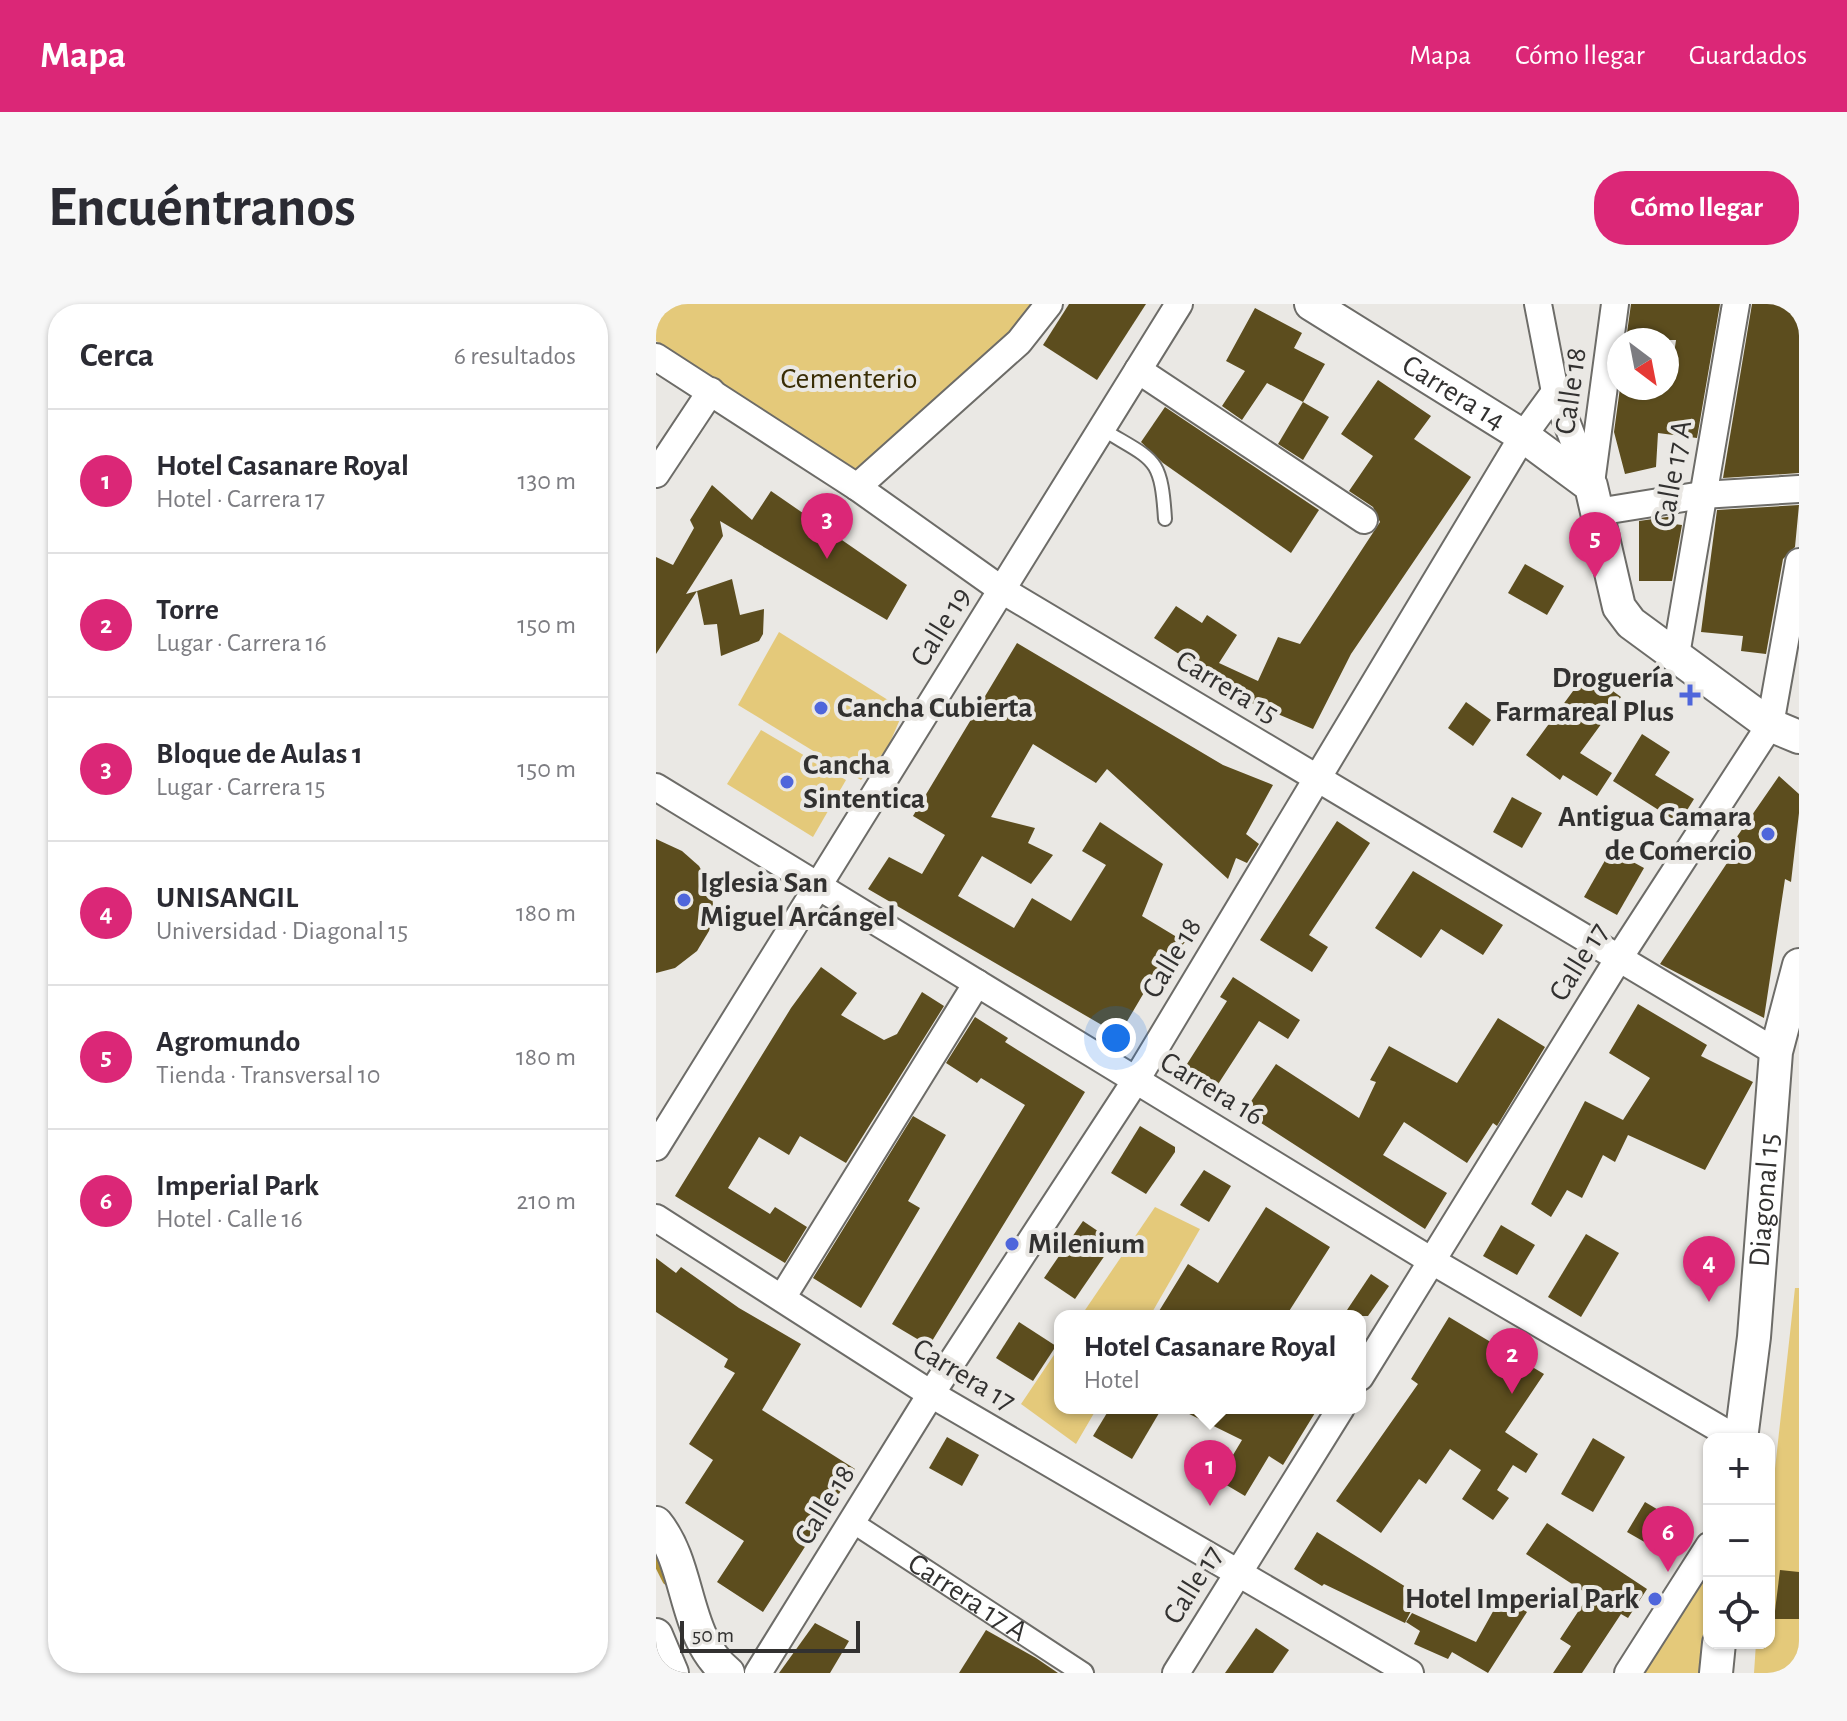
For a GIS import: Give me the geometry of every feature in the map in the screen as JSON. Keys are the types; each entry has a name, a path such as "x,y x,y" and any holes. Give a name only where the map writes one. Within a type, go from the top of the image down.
{"street":[{"path":"857,487 1019,342 1049,304"},
{"name":"Calle 19","path":"656,1147 1179,304"},
{"name":"Carrera 14","path":"1311,304 1523,436 1594,499"},
{"path":"1538,304 1555,392 1594,499 1619,607 1631,623 1785,731 1799,754"},
{"name":"Calle 18","path":"1594,499 1615,304"},
{"name":"Calle 17 A","path":"1676,655 1736,304"},
{"name":"Carrera 15","path":"656,357 857,487 1002,590 1776,1052"},
{"path":"1138,370 1364,520"},
{"path":"656,474 711,391"},
{"name":"Calle 18","path":"758,1673 931,1394 1136,1080 1523,436 1555,392"},
{"path":"1594,499 1799,489"},
{"name":"Calle 17","path":"1366,1367 1619,958 1785,731 1799,562"},
{"name":"Carrera 16","path":"656,787 1432,1261 1729,1433"},
{"name":"Diagonal 15","path":"1740,1433 1754,1337 1776,1052 1799,965"},
{"path":"782,1298 977,983"},
{"name":"Carrera 17","path":"656,1218 931,1394 1410,1673"},
{"name":"Calle 17","path":"1176,1673 1337,1414"},
{"name":"Carrera 17 A","path":"852,1522 1083,1673"},
{"path":"656,1523 679,1565 699,1637 728,1673"},
{"path":"1628,1673 1703,1555"},
{"path":"656,1635 672,1673"},
{"path":"1716,1673 1718,1649"}],"lane":[{"path":"1102,429 1154,463 1162,476 1165,519"}],"green space":[{"name":"Cementerio","path":"656,304 1034,304 859,476 656,341"},
{"name":"Cancha Cubierta","path":"779,632 904,710 888,747 861,780 738,705"},
{"name":"Cancha Sintentica","path":"761,730 846,780 813,837 727,784"},
{"path":"1155,1207 1200,1229 1153,1310 1085,1310"},
{"path":"1795,1288 1799,1288 1799,1673 1754,1673 1756,1649 1775,1649 1775,1469"},
{"path":"1054,1355 1054,1414 1094,1414 1076,1444 1021,1404"},
{"path":"1703,1580 1700,1673 1642,1673"}],"building":[{"path":"1069,304 1146,304 1097,380 1043,345"},
{"path":"1631,304 1720,304 1697,438 1658,433 1656,467 1625,474 1614,432 1618,400 1679,400 1679,328 1628,328"},
{"path":"1752,304 1799,304 1799,473 1723,478"},
{"path":"1255,308 1302,333 1294,348 1325,364 1303,402 1267,383 1242,420 1222,406 1245,371 1226,361"},
{"path":"1378,380 1431,416 1414,439 1471,477 1351,654 1313,729 1233,695 1235,690 1154,638 1176,606 1202,623 1207,615 1237,635 1219,663 1258,681 1278,637 1300,644 1380,522 1373,507 1349,491 1373,456 1341,434"},
{"path":"1303,402 1329,417 1303,460 1278,444"},
{"path":"1165,407 1319,510 1291,553 1163,463 1141,442"},
{"path":"712,485 752,520 771,491 907,585 887,620 720,521 723,536 686,594 697,591 656,654 656,557 673,565 694,528 690,520"},
{"path":"1799,505 1795,547 1783,559 1766,654 1741,651 1743,636 1701,632 1717,510"},
{"path":"1674,516 1674,524 1682,525 1672,581 1639,581 1639,521"},
{"path":"1525,564 1564,586 1547,615 1508,593"},
{"path":"732,579 740,615 764,609 763,634 759,641 721,656 717,624 704,625 697,591"},
{"path":"1017,643 1223,765 1273,785 1246,834 1259,844 1247,863 1236,858 1228,879 1107,769 1096,783 1033,744 991,817 1035,828 1028,843 1053,855 1031,884 982,856 958,896 1014,928 1032,898 1071,921 1106,865 1082,851 1100,822 1163,864 1142,916 1185,942 1158,975 1155,974 1119,1035 868,889 889,857 922,874 945,835 913,816"},
{"path":"1587,672 1621,697 1580,753 1612,773 1597,796 1563,775 1560,780 1526,755"},
{"path":"1466,702 1491,720 1473,746 1448,728"},
{"path":"1642,734 1670,752 1655,775 1694,799 1679,823 1613,781"},
{"path":"1779,776 1799,794 1799,813 1791,882 1785,879 1764,1018 1660,964 1731,857 1725,854"},
{"path":"1512,797 1542,813 1522,848 1493,832"},
{"path":"1337,821 1370,843 1309,935 1328,947 1312,972 1260,940"},
{"name":"Iglesia San Miguel Arcángel","path":"656,839 682,851 699,866 711,888 714,913 709,931 697,951 675,968 656,973"},
{"path":"1611,850 1644,868 1617,915 1584,897"},
{"path":"1413,871 1503,925 1483,955 1441,929 1421,958 1375,928"},
{"path":"821,967 857,993 841,1015 884,1040 897,1034 922,992 944,1006 846,1163 800,1136 789,1155 759,1137 728,1188 770,1214 775,1207 807,1227 785,1263 675,1196 791,1008"},
{"path":"1233,977 1300,1020 1288,1039 1259,1021 1213,1092 1206,1092 1180,1075 1227,1001 1220,997"},
{"path":"1638,1004 1707,1045 1701,1056 1753,1082 1705,1170 1628,1135 1615,1162 1603,1155 1582,1198 1567,1190 1551,1217 1531,1204 1585,1101 1623,1120 1650,1078 1609,1053"},
{"path":"975,1017 1008,1038 1005,1042 1085,1092 929,1346 892,1324 1025,1105 981,1078 977,1083 946,1063"},
{"path":"1498,1018 1545,1047 1497,1126 1493,1123 1467,1163 1404,1122 1383,1155 1447,1193 1425,1229 1244,1112 1276,1064 1359,1118 1376,1082 1370,1080 1389,1046 1457,1083"},
{"path":"913,1116 946,1135 908,1201 920,1208 861,1308 813,1278"},
{"path":"1140,1126 1175,1147 1175,1152 1146,1194 1111,1173"},
{"path":"1204,1170 1231,1186 1209,1222 1180,1205"},
{"path":"1266,1207 1330,1247 1290,1310 1160,1310 1188,1264 1218,1283"},
{"path":"1083,1221 1114,1242 1075,1299 1044,1278"},
{"path":"1501,1225 1535,1245 1517,1275 1483,1256"},
{"path":"1586,1234 1619,1253 1581,1317 1548,1297"},
{"path":"656,1258 676,1273 681,1267 739,1308 801,1344 762,1410 855,1469 763,1612 717,1582 744,1541 685,1503 713,1460 689,1444 735,1373 724,1367 728,1359 656,1312"},
{"path":"1371,1274 1389,1286 1368,1316 1366,1310 1347,1310"},
{"path":"1449,1317 1544,1374 1505,1432 1538,1454 1526,1473 1513,1465 1497,1490 1509,1498 1493,1520 1462,1499 1481,1470 1450,1449 1426,1484 1419,1479 1381,1533 1336,1501 1418,1384 1411,1379"},
{"path":"1019,1322 1054,1345 1033,1381 996,1358"},
{"path":"1106,1414 1158,1414 1132,1459 1093,1436"},
{"path":"1189,1414 1314,1414 1283,1465 1269,1456 1245,1496 1218,1480 1242,1440"},
{"path":"947,1437 979,1455 962,1486 929,1468"},
{"path":"1593,1438 1625,1457 1593,1512 1561,1494"},
{"path":"1645,1502 1687,1527 1669,1556 1627,1532"},
{"path":"1547,1523 1647,1589 1628,1618 1621,1614 1582,1673 1553,1673 1571,1646 1560,1639 1589,1595 1526,1554"},
{"path":"1317,1532 1419,1595 1405,1623 1324,1584 1322,1586 1294,1569"},
{"path":"1780,1570 1799,1572 1799,1619 1775,1619"},
{"path":"1501,1597 1527,1612 1488,1673 1452,1652 1448,1659 1414,1644 1420,1631 1406,1622 1412,1613 1476,1642"},
{"path":"815,1623 849,1641 830,1673 779,1673"},
{"path":"1256,1628 1289,1650 1273,1673 1225,1673"},
{"path":"986,1630 1036,1658 1058,1673 959,1673"}],"waterway":[{"path":"656,1561 666,1581"}],"place":[{"name":"Bloque de Aulas 1","path":"827,559"},
{"name":"Agromundo","path":"1595,578"},
{"name":"Droguería Farmareal Plus","path":"1690,695"},
{"name":"Cancha Cubierta","path":"821,708"},
{"name":"Cancha Sintentica","path":"787,782"},
{"name":"Antigua Camara de Comercio","path":"1768,834"},
{"name":"Iglesia San Miguel Arcángel","path":"684,900"},
{"name":"Milenium","path":"1012,1244"},
{"name":"UNISANGIL","path":"1709,1302"},
{"name":"Torre","path":"1512,1394"},
{"name":"Hotel Casanare Royal","path":"1210,1506"},
{"name":"Imperial Park","path":"1668,1572"},
{"name":"Hotel Imperial Park","path":"1655,1599"}]}
